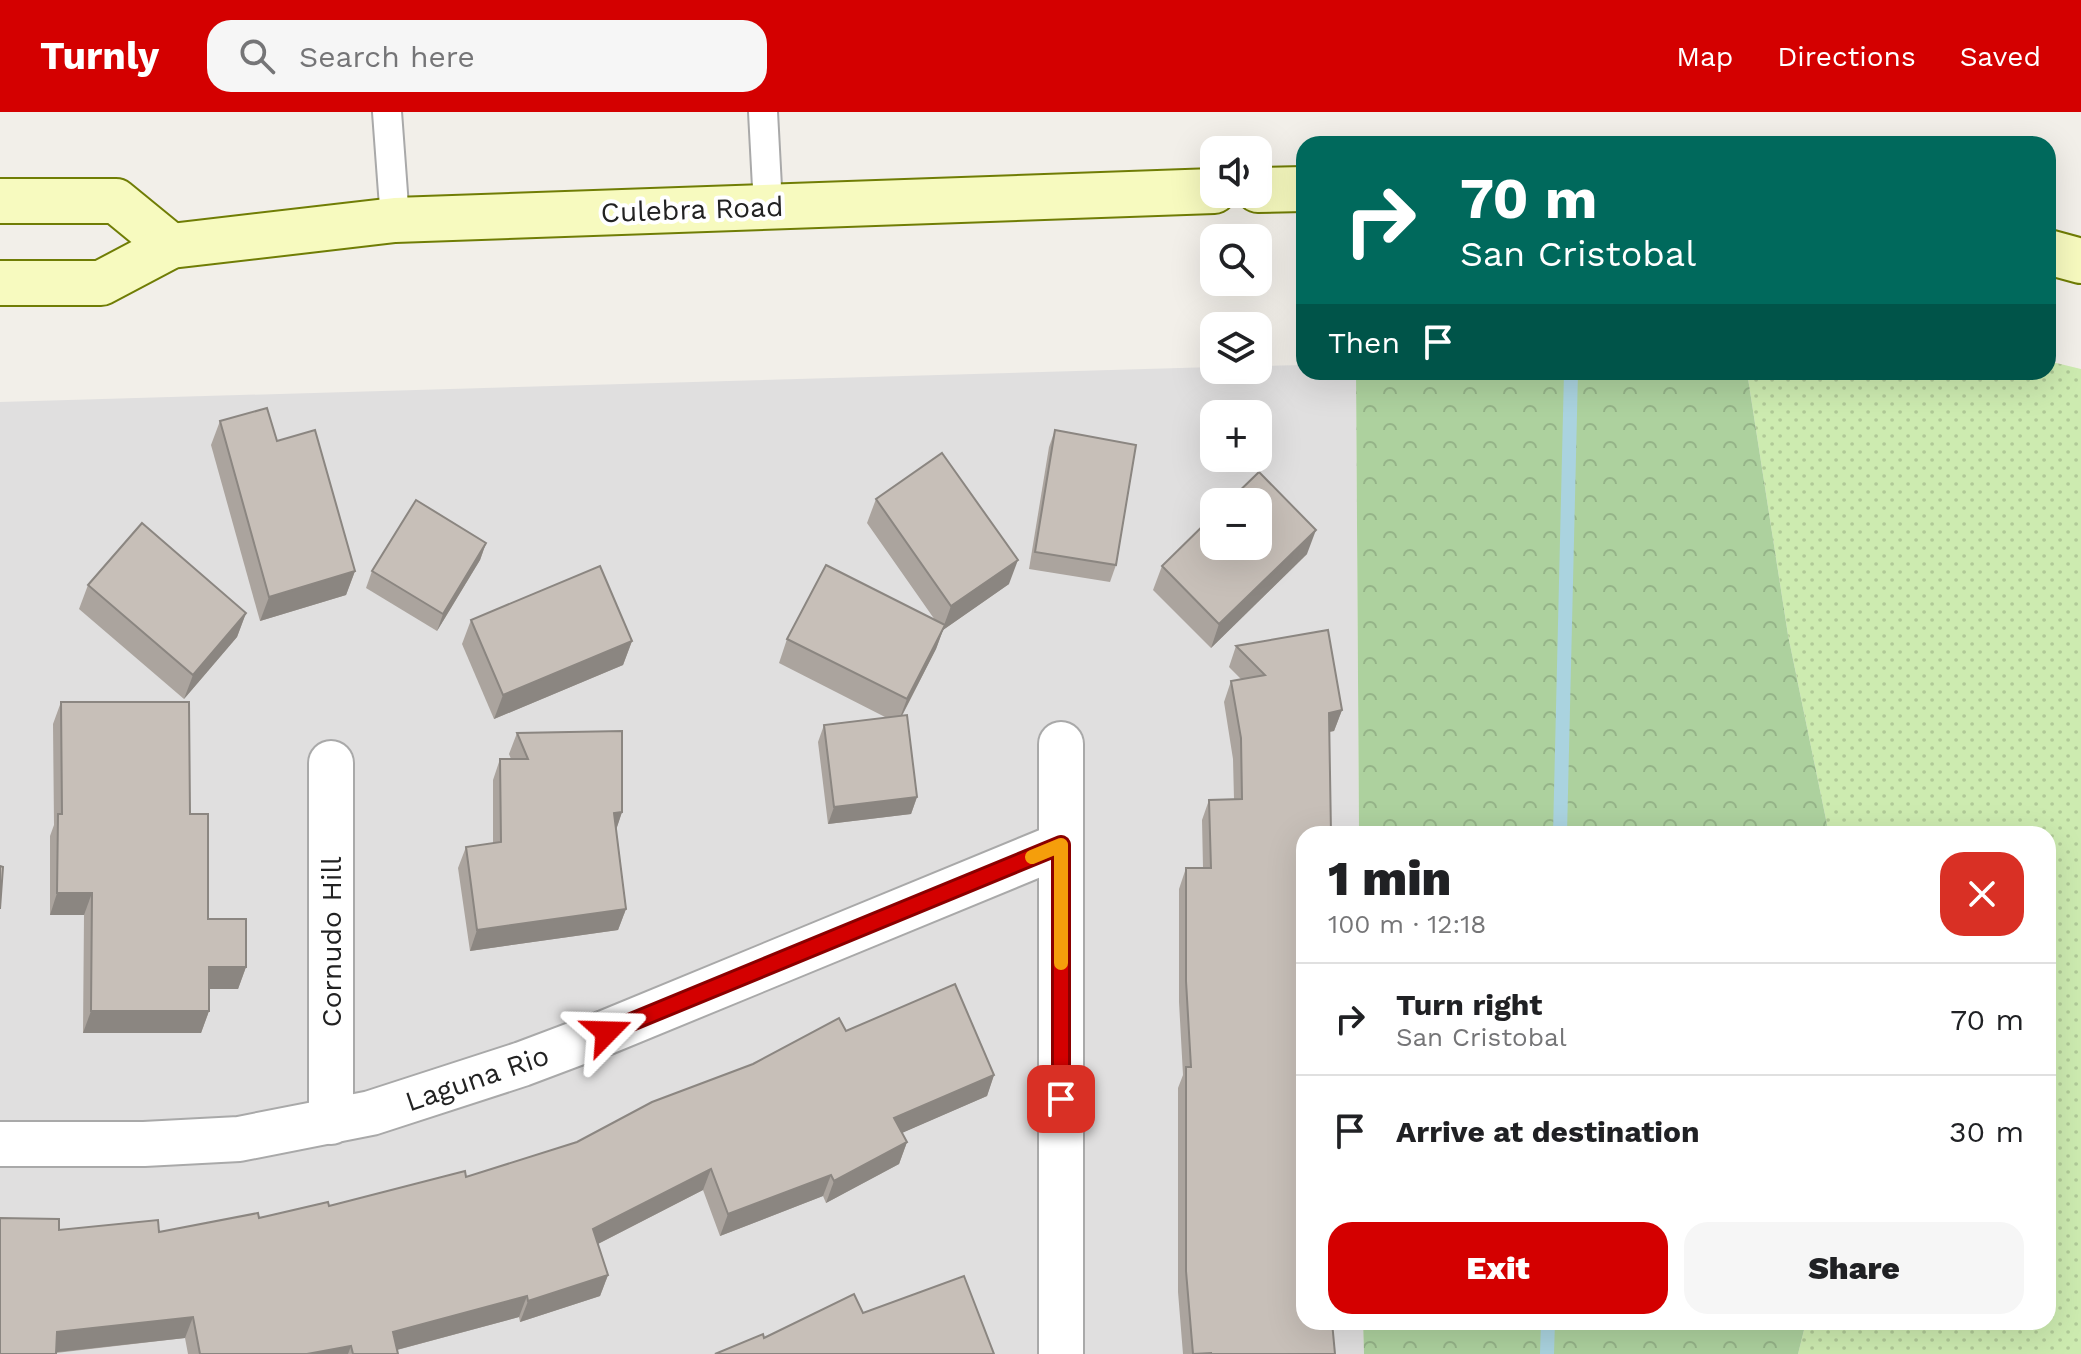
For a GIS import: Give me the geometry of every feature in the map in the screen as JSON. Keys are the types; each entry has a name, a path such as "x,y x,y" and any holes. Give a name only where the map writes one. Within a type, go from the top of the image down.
{"main road":[{"path":"1272,190 1296,189"},
{"name":"Culebra Road","path":"0,283 101,283 171,246 395,220 1200,191"},
{"path":"0,201 116,201 171,246"},
{"path":"2056,254 2081,261"}],"street":[{"path":"1061,744 1061,1354"},
{"name":"Cornudo Hill","path":"331,763 331,1122"},
{"name":"Laguna Rio","path":"0,1144 144,1144 239,1139 386,1108 522,1064 593,1037 1061,845"}],"lane":[{"path":"387,112 395,220"},
{"path":"763,112 768,206"}],"shaded area":[{"path":"1296,365 1296,380 1356,380 1359,826 1296,826 1296,1330 1363,1330 1364,1354 0,1354 0,402 1200,367 1200,384 1272,384 1272,366"}],"green space":[{"path":"2056,363 2081,369 2081,1354 1798,1354 1804,1330 2056,1330 2056,826 1827,826 1788,635 1748,380 2056,380"},
{"path":"1356,380 1748,380 1788,635 1827,826 1359,826"},
{"path":"1363,1330 1804,1330 1798,1354 1364,1354"}],"building":[{"path":"267,408 277,441 315,430 355,571 269,597 220,421"},
{"path":"1055,430 1136,445 1116,565 1035,552"},
{"path":"942,453 1018,560 951,606 876,499"},
{"path":"1259,472 1316,530 1219,624 1162,566 1200,529 1200,560 1272,560 1272,488 1242,488"},
{"path":"416,500 486,543 443,614 372,571"},
{"path":"142,523 246,613 193,675 88,585"},
{"path":"826,565 945,625 907,699 787,639"},
{"path":"600,566 632,641 503,695 471,620"},
{"path":"1328,630 1342,710 1329,713 1331,826 1296,826 1296,1330 1333,1330 1335,1354 1193,1354 1186,1271 1186,1067 1191,1067 1186,981 1186,868 1211,868 1209,800 1242,799 1241,738 1231,681 1265,675 1236,646"},
{"path":"61,702 189,702 190,814 208,814 208,919 246,919 246,967 209,967 209,1011 91,1011 92,893 57,893 58,814 62,814"},
{"path":"907,715 917,797 834,807 824,725"},
{"path":"622,731 622,812 614,813 626,909 477,930 466,847 501,842 500,759 528,759 517,733"},
{"path":"0,866 3,867 0,909"},
{"path":"955,984 994,1075 894,1118 907,1142 834,1181 831,1175 728,1214 711,1169 593,1229 608,1275 528,1301 527,1296 393,1332 398,1354 353,1354 351,1346 307,1354 200,1354 193,1317 57,1332 56,1354 0,1354 0,1218 59,1219 59,1230 158,1220 159,1232 258,1213 259,1218 328,1202 329,1206 465,1171 466,1177 577,1142 652,1102 753,1064 839,1018 846,1031"},
{"path":"964,1276 994,1354 715,1354 763,1334 764,1338 854,1294 863,1313"}],"waterway":[{"path":"1560,826 1571,380"},
{"path":"1547,1354 1548,1330"}],"slow traffic":[{"path":"1032,857 1061,845 1061,963"}],"route":[{"path":"607,1032 1061,845 1061,1099"}]}
